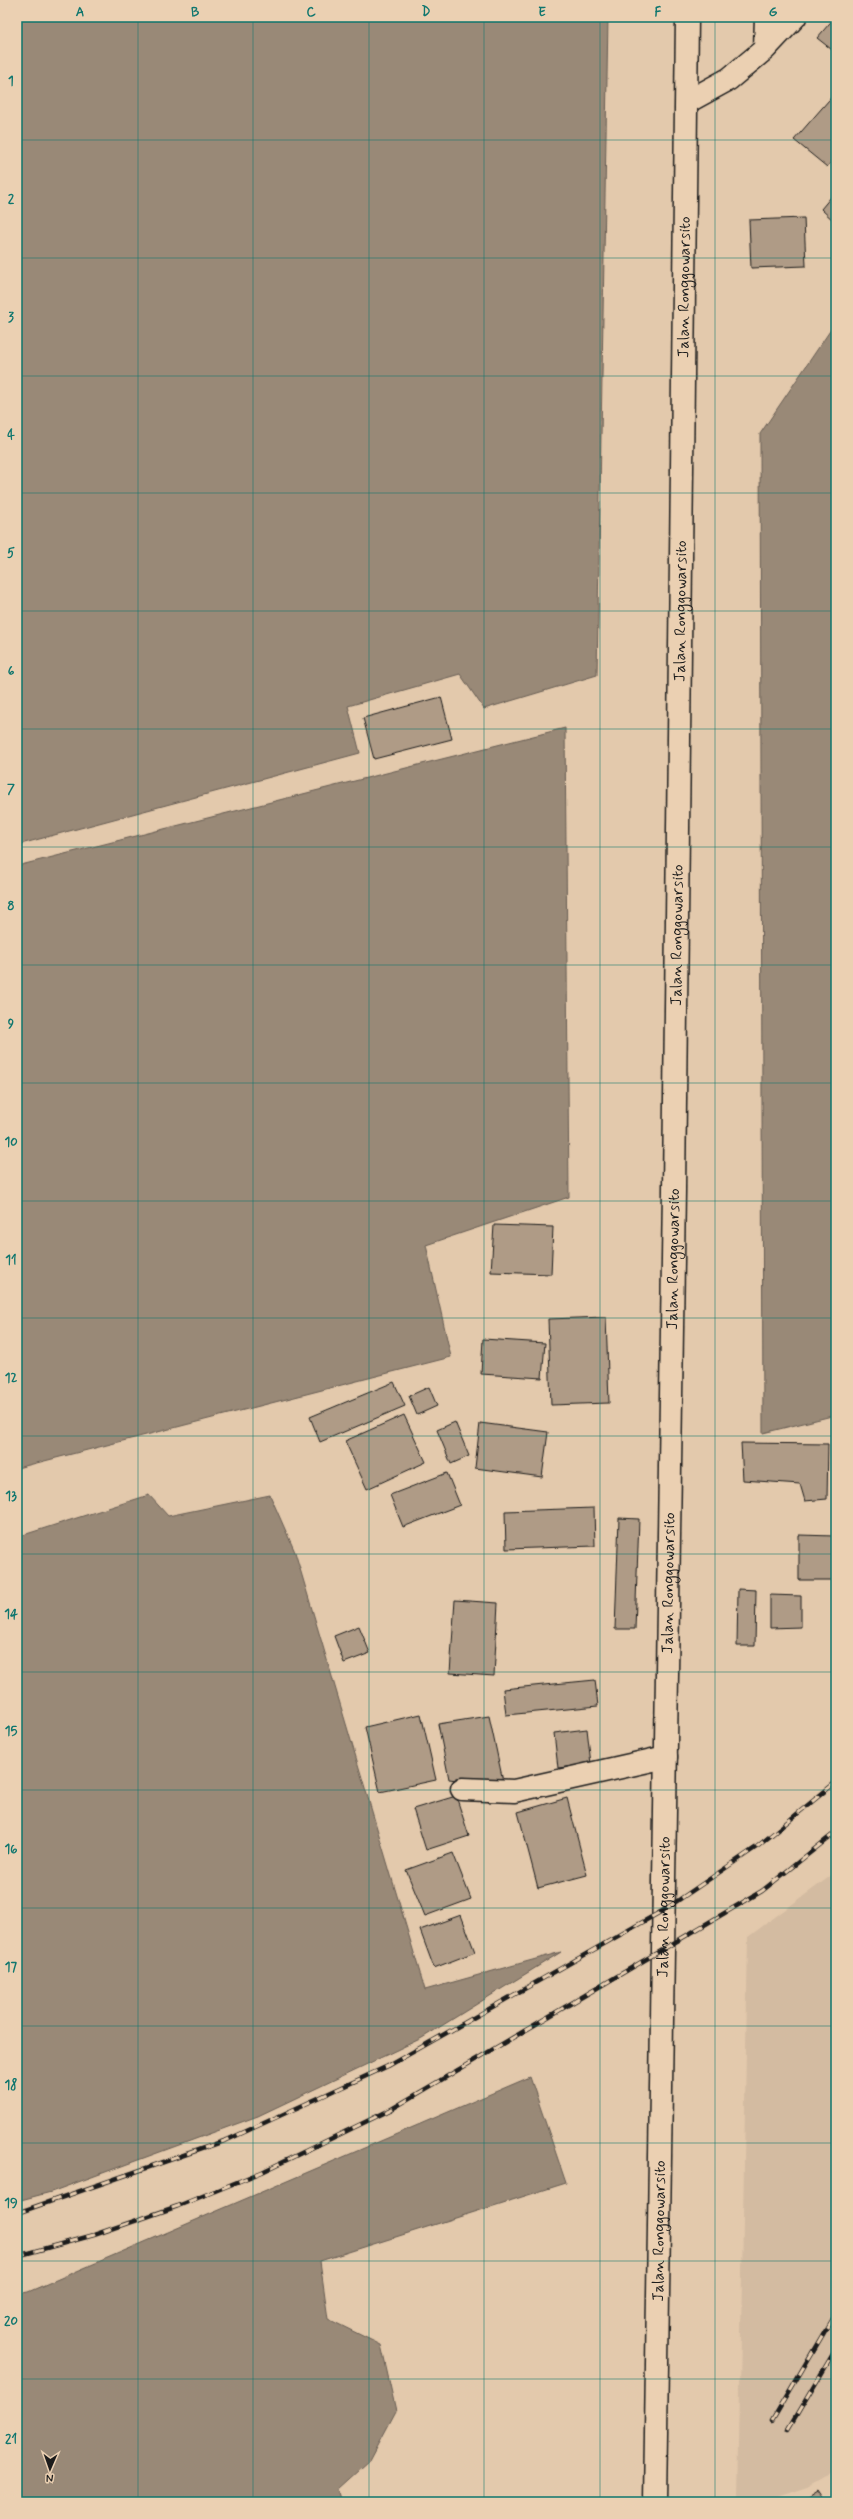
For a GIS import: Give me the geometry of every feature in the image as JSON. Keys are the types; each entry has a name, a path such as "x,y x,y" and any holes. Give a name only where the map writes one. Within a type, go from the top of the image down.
{"main road":[{"name":"Jalan Ronggowarsito","path":"655,2502 666,1757 687,17"},
{"path":"765,49 766,17"},
{"path":"687,102 729,79 765,49 795,17"},
{"path":"462,1789 514,1791 666,1757"}],"shaded area":[{"path":"17,17 608,17 597,675 484,709 460,674 348,706 360,753 17,845"},
{"path":"836,322 836,1415 763,1433 760,434"},
{"path":"565,728 569,1197 426,1245 451,1357 17,1468 17,866"},
{"path":"149,1495 168,1516 270,1495 295,1552 425,1990 561,1952 422,2038 258,2116 51,2192 17,2201 17,1537"},
{"path":"836,1872 836,2470 806,2487 761,2502 738,2502 748,1937"},
{"path":"530,2077 566,2183 320,2261 328,2319 381,2345 396,2411 370,2460 338,2489 342,2502 17,2502 17,2294 28,2292"}],"building":[{"path":"836,17 836,53 817,38"},
{"path":"836,92 836,156 827,167 794,140"},
{"path":"836,191 836,223 821,209"},
{"path":"804,218 806,266 751,268 749,220"},
{"path":"441,697 452,739 374,759 363,718"},
{"path":"494,1225 553,1227 551,1274 491,1272"},
{"path":"606,1317 609,1403 551,1405 548,1319"},
{"path":"483,1339 545,1343 542,1378 481,1374"},
{"path":"394,1382 405,1406 320,1442 310,1417"},
{"path":"429,1387 437,1406 417,1415 409,1396"},
{"path":"404,1415 426,1462 367,1489 345,1441"},
{"path":"455,1422 469,1456 451,1464 437,1430"},
{"path":"480,1423 548,1432 542,1477 475,1468"},
{"path":"741,1443 828,1444 827,1499 805,1501 800,1484 743,1480"},
{"path":"447,1473 460,1505 403,1527 390,1495"},
{"path":"594,1508 595,1546 506,1549 505,1511"},
{"path":"619,1518 639,1519 635,1629 615,1629"},
{"path":"799,1535 834,1536 834,1580 799,1580"},
{"path":"738,1589 756,1590 755,1646 737,1646"},
{"path":"770,1595 801,1596 801,1627 770,1628"},
{"path":"455,1600 498,1603 494,1676 450,1673"},
{"path":"359,1626 370,1653 344,1663 334,1636"},
{"path":"595,1680 598,1706 506,1715 503,1689"},
{"path":"421,1714 436,1780 380,1792 365,1727"},
{"path":"489,1716 504,1786 449,1779 438,1724"},
{"path":"587,1729 591,1764 558,1768 554,1733"},
{"path":"456,1796 469,1836 426,1850 413,1809"},
{"path":"567,1798 587,1875 538,1888 518,1812"},
{"path":"453,1853 471,1899 425,1916 406,1870"},
{"path":"461,1915 475,1952 434,1968 420,1930"},
{"path":"817,2490 825,2502 798,2502"}],"railway":[{"path":"17,2213 227,2140 388,2066 664,1910 758,1846 836,1782"},
{"path":"17,2256 94,2235 178,2206 262,2172 390,2110 762,1891 836,1832"},
{"path":"772,2421 836,2312"},
{"path":"788,2430 836,2349"}]}
